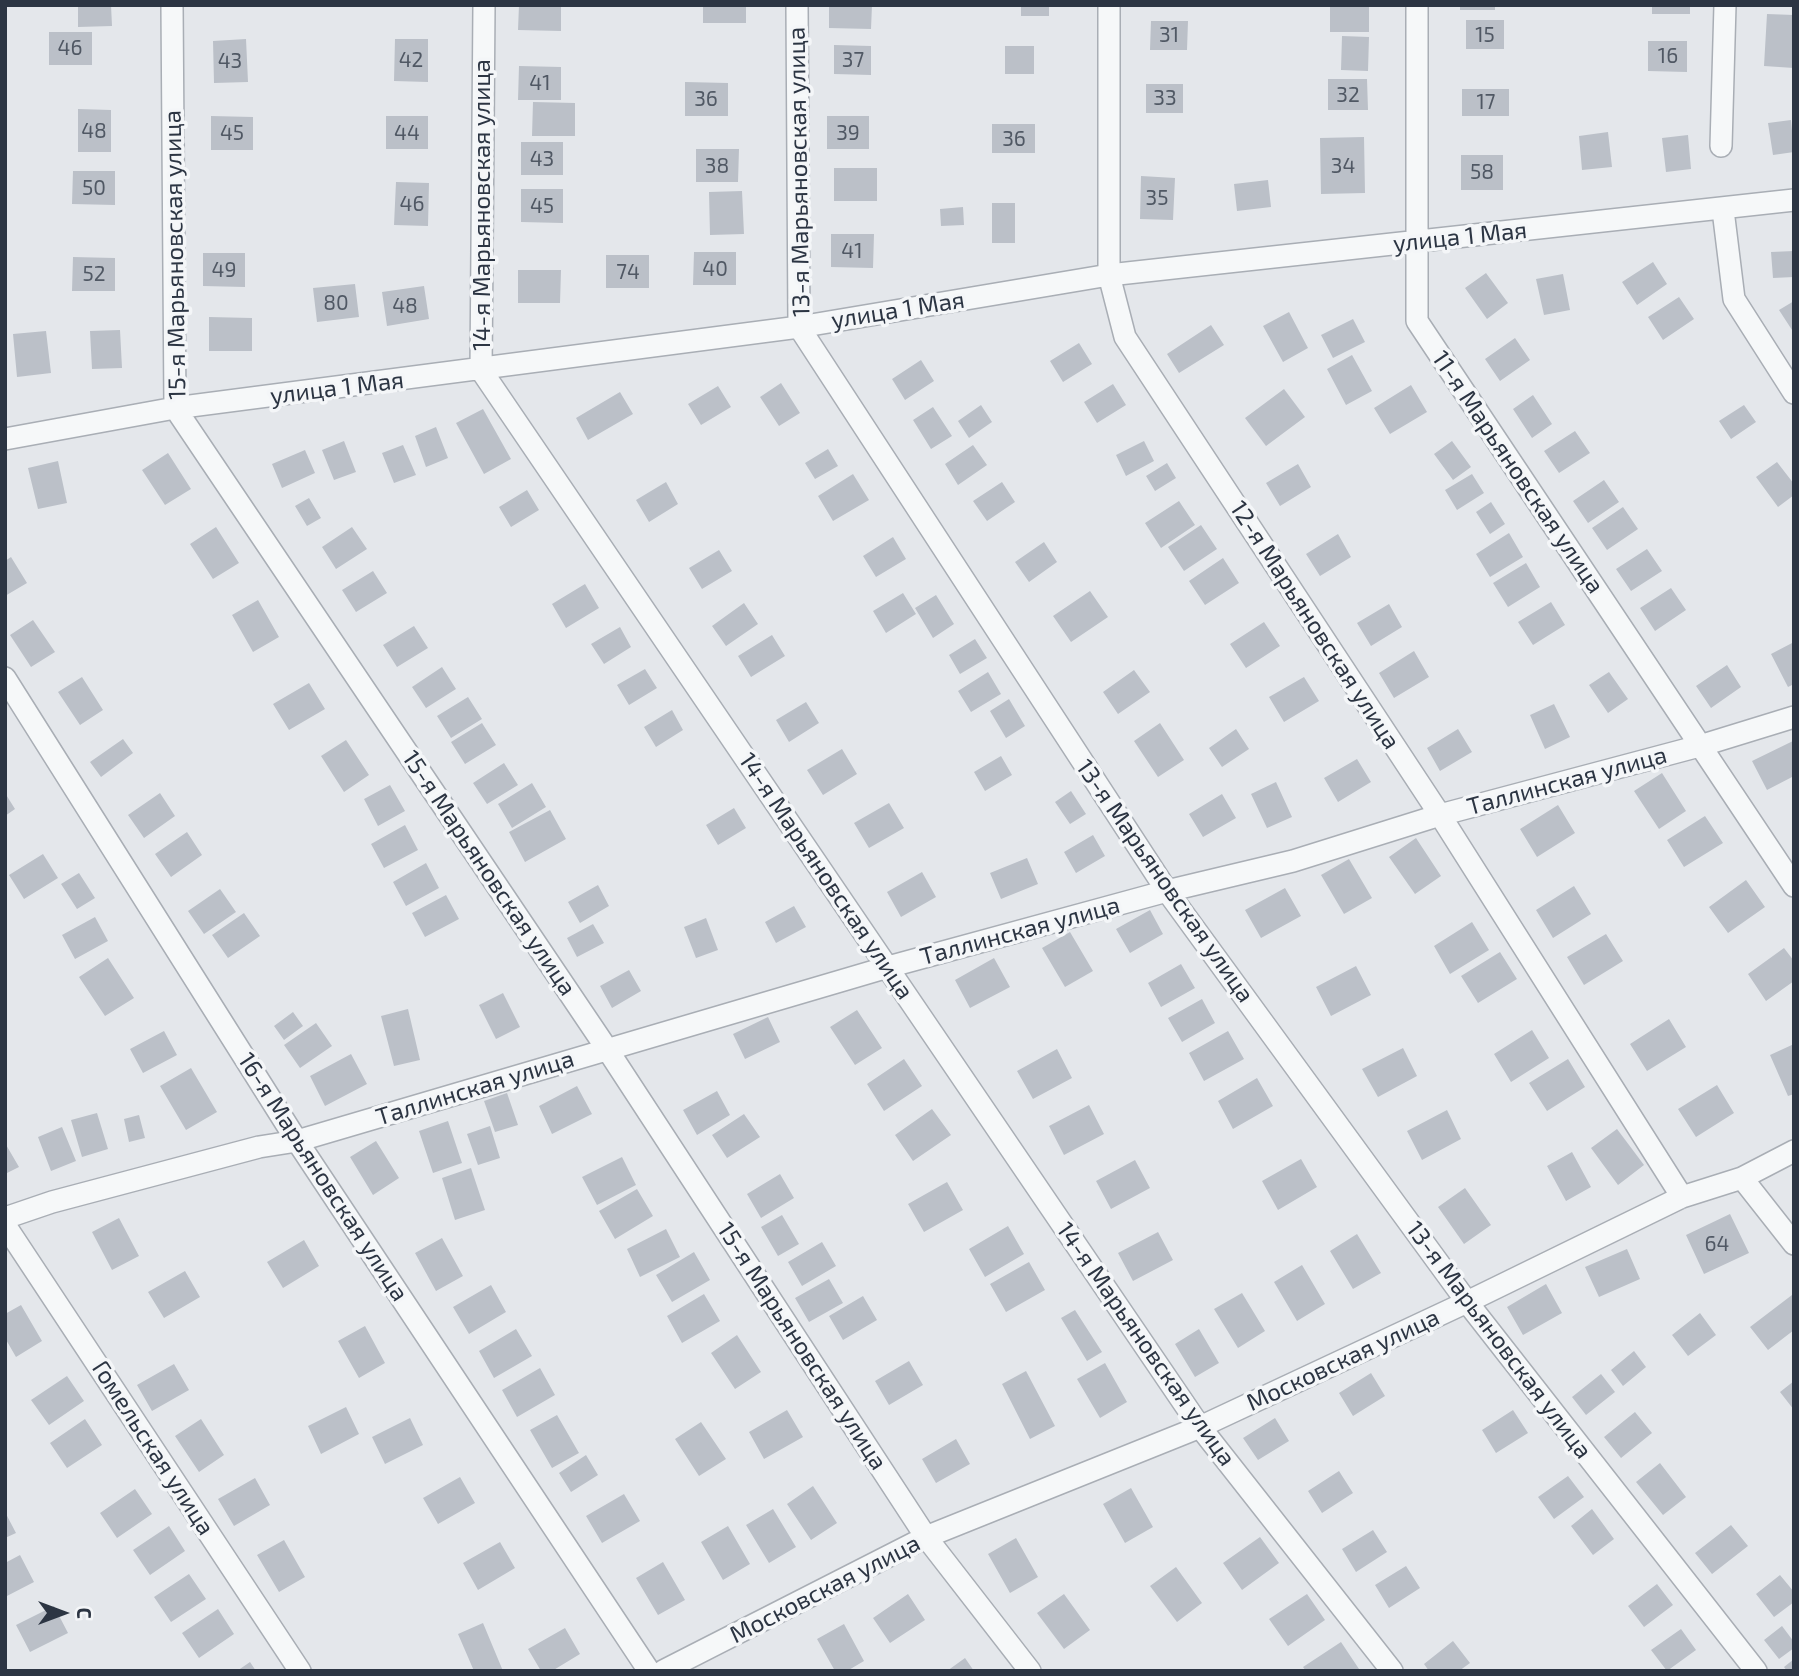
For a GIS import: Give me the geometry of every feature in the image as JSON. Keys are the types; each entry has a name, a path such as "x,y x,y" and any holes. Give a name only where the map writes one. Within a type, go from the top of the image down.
{"street":[{"name":"15-я Марьяновская улица","path":"172,5 175,408 607,1049 926,1537 1030,1671"},
{"name":"14-я Марьяновская улица","path":"484,5 481,370 1199,1427 1392,1671"},
{"name":"13-я Марьяновская улица","path":"797,5 799,327 1167,891 1467,1302 1756,1671"},
{"name":"12-я Марьяновская улица","path":"1109,5 1109,275 1125,337 1440,815 1682,1197"},
{"name":"11-я Марьяновская улица","path":"1417,5 1417,321 1703,745 1794,886"},
{"path":"1721,146 1725,5"},
{"name":"улица 1 Мая","path":"5,439 175,408 799,327 1109,275 1723,210 1794,200"},
{"path":"1723,210 1734,299 1794,393"},
{"name":"16-я Марьяновская улица","path":"5,678 298,1141 649,1671"},
{"name":"Таллинская улица","path":"5,1218 52,1202 259,1147 298,1141 888,967 1167,891 1293,861 1440,815 1703,745 1794,717"},
{"name":"Московская улица","path":"663,1671 926,1537 1199,1427 1467,1302 1682,1197 1742,1178 1794,1151"},
{"path":"1742,1178 1794,1244"},
{"name":"Гомельская улица","path":"5,1225 300,1671"}],"building":[{"path":"78,5 111,5 112,26 78,27"},
{"path":"519,5 561,5 561,31 518,30"},
{"path":"703,5 746,5 746,23 703,23"},
{"path":"829,5 872,5 871,29 829,28"},
{"path":"1021,5 1049,5 1049,16 1021,16"},
{"path":"1330,5 1369,5 1369,32 1330,32"},
{"path":"1460,5 1495,5 1495,10 1460,10"},
{"path":"1652,5 1690,5 1690,14 1652,14"},
{"path":"1767,14 1794,15 1794,68 1764,66"},
{"path":"1466,20 1504,20 1504,49 1466,49"},
{"path":"1151,21 1188,21 1187,50 1150,50"},
{"path":"49,32 92,32 92,65 49,65"},
{"path":"1342,36 1369,37 1368,71 1341,70"},
{"path":"246,39 248,82 214,83 213,41"},
{"path":"395,39 428,39 428,82 394,81"},
{"path":"1648,41 1687,41 1687,72 1648,71"},
{"path":"834,45 871,46 871,75 834,74"},
{"path":"1005,46 1034,46 1034,74 1005,74"},
{"path":"519,66 561,67 561,100 518,100"},
{"path":"1328,79 1367,79 1368,110 1328,110"},
{"path":"685,82 728,83 728,116 685,116"},
{"path":"1146,84 1183,84 1183,113 1146,113"},
{"path":"1462,89 1509,89 1509,116 1462,116"},
{"path":"533,102 575,103 575,136 532,136"},
{"path":"78,109 111,110 111,152 78,152"},
{"path":"211,116 253,117 253,150 211,150"},
{"path":"386,116 428,116 428,149 386,149"},
{"path":"827,116 869,116 869,149 827,149"},
{"path":"1791,120 1794,152 1773,155 1768,123"},
{"path":"992,124 1035,124 1035,153 992,153"},
{"path":"1608,132 1612,167 1582,170 1579,136"},
{"path":"1688,135 1691,169 1666,172 1662,138"},
{"path":"1364,137 1365,193 1321,194 1320,138"},
{"path":"521,142 563,142 563,175 521,175"},
{"path":"696,149 739,149 738,182 696,182"},
{"path":"1461,155 1503,155 1503,190 1461,190"},
{"path":"834,168 877,168 877,201 834,201"},
{"path":"73,171 115,171 115,205 72,204"},
{"path":"1141,176 1175,178 1173,220 1140,219"},
{"path":"1268,180 1271,207 1237,211 1234,184"},
{"path":"396,182 429,183 428,226 394,225"},
{"path":"521,189 563,189 563,223 521,222"},
{"path":"742,191 744,234 710,235 709,192"},
{"path":"992,203 1015,203 1015,243 992,243"},
{"path":"963,207 964,225 941,226 940,209"},
{"path":"831,234 874,234 873,268 831,267"},
{"path":"1794,251 1794,277 1773,278 1771,252"},
{"path":"694,252 736,252 736,285 693,285"},
{"path":"203,253 245,253 245,287 203,286"},
{"path":"606,255 649,255 649,288 606,288"},
{"path":"73,257 115,258 115,291 72,291"},
{"path":"1653,262 1667,284 1637,305 1622,282"},
{"path":"518,270 561,270 560,303 518,303"},
{"path":"1486,273 1508,303 1487,319 1465,288"},
{"path":"1563,274 1570,310 1544,315 1536,279"},
{"path":"355,284 359,317 317,322 313,288"},
{"path":"424,286 429,319 387,326 382,292"},
{"path":"1679,297 1694,319 1663,340 1648,317"},
{"path":"1794,301 1794,329 1792,330 1779,310"},
{"path":"1289,312 1308,348 1283,362 1263,326"},
{"path":"209,317 252,318 252,351 209,351"},
{"path":"1353,319 1365,342 1333,358 1321,335"},
{"path":"1211,325 1224,345 1179,373 1167,354"},
{"path":"120,330 122,368 92,369 90,331"},
{"path":"46,331 51,373 17,377 13,334"},
{"path":"1515,338 1530,360 1500,381 1485,359"},
{"path":"1079,343 1092,364 1063,382 1050,361"},
{"path":"1352,355 1372,391 1346,405 1327,369"},
{"path":"921,360 934,381 905,400 892,379"},
{"path":"781,383 800,413 779,426 760,397"},
{"path":"1113,384 1126,405 1097,423 1084,402"},
{"path":"1411,385 1427,412 1390,434 1374,408"},
{"path":"718,386 731,407 701,425 688,404"},
{"path":"1284,389 1305,417 1266,446 1245,418"},
{"path":"620,392 633,414 588,440 576,418"},
{"path":"1533,395 1552,424 1532,438 1513,409"},
{"path":"981,405 992,422 969,438 958,421"},
{"path":"1744,405 1756,422 1731,439 1719,421"},
{"path":"933,407 952,436 931,449 913,420"},
{"path":"483,409 511,459 484,474 456,423"},
{"path":"436,427 448,458 426,467 415,436"},
{"path":"1575,431 1590,453 1559,473 1544,451"},
{"path":"344,441 356,472 334,480 322,450"},
{"path":"1144,441 1154,461 1126,476 1116,455"},
{"path":"1452,441 1471,467 1453,480 1434,454"},
{"path":"403,445 416,475 394,483 382,453"},
{"path":"973,445 987,465 958,485 945,464"},
{"path":"828,449 838,466 815,479 805,463"},
{"path":"305,450 315,473 282,488 272,464"},
{"path":"168,453 191,489 165,505 142,470"},
{"path":"58,461 67,503 38,509 28,468"},
{"path":"1777,462 1794,484 1794,495 1778,507 1756,477"},
{"path":"1167,463 1176,478 1155,491 1146,476"},
{"path":"1298,464 1311,487 1280,506 1266,483"},
{"path":"853,474 869,500 833,521 818,496"},
{"path":"1472,474 1484,493 1457,510 1445,490"},
{"path":"1604,480 1619,502 1588,523 1573,501"},
{"path":"666,482 678,504 649,522 636,500"},
{"path":"1002,482 1015,502 987,521 973,501"},
{"path":"527,490 539,510 511,527 499,507"},
{"path":"309,498 321,518 307,526 295,506"},
{"path":"1179,501 1195,525 1161,548 1145,523"},
{"path":"1491,502 1505,524 1490,534 1476,512"},
{"path":"1623,507 1638,529 1607,550 1592,528"},
{"path":"1201,525 1217,549 1184,571 1168,547"},
{"path":"216,527 239,563 213,579 190,544"},
{"path":"352,527 367,549 336,569 322,547"},
{"path":"1509,533 1523,557 1490,577 1476,554"},
{"path":"1338,534 1351,557 1320,576 1306,554"},
{"path":"893,537 906,559 876,577 863,556"},
{"path":"1044,542 1057,562 1029,582 1015,562"},
{"path":"1647,549 1662,571 1631,591 1616,569"},
{"path":"719,550 732,571 702,589 689,568"},
{"path":"11,557 27,583 5,596 5,561"},
{"path":"1223,558 1239,583 1205,605 1189,581"},
{"path":"1526,563 1540,587 1508,607 1493,583"},
{"path":"373,571 387,593 356,612 342,590"},
{"path":"585,584 599,608 566,628 552,604"},
{"path":"1671,588 1686,610 1655,631 1640,608"},
{"path":"1090,591 1108,617 1071,642 1053,616"},
{"path":"903,593 916,614 886,633 873,611"},
{"path":"936,595 954,624 933,638 915,608"},
{"path":"258,600 279,637 253,652 232,615"},
{"path":"1551,602 1565,625 1533,645 1518,622"},
{"path":"744,603 758,624 726,646 712,626"},
{"path":"1389,604 1402,627 1371,646 1357,623"},
{"path":"33,620 55,652 31,667 10,635"},
{"path":"1264,622 1280,646 1246,668 1230,644"},
{"path":"414,626 428,648 397,667 383,645"},
{"path":"620,627 631,647 604,664 591,644"},
{"path":"772,635 785,656 751,677 738,656"},
{"path":"975,639 987,658 960,674 949,655"},
{"path":"1794,642 1794,684 1788,687 1771,654"},
{"path":"1414,651 1429,677 1394,698 1379,673"},
{"path":"1727,665 1741,687 1711,708 1696,686"},
{"path":"442,667 456,689 426,708 412,687"},
{"path":"645,669 657,688 629,705 617,685"},
{"path":"1134,670 1150,692 1118,714 1103,692"},
{"path":"988,672 1001,694 971,712 958,691"},
{"path":"1609,672 1628,699 1608,713 1589,685"},
{"path":"82,677 103,710 80,725 58,692"},
{"path":"1304,677 1319,701 1284,722 1269,697"},
{"path":"309,683 325,709 289,730 273,704"},
{"path":"468,697 482,719 451,738 437,716"},
{"path":"1009,699 1025,726 1006,738 990,711"},
{"path":"806,702 819,723 789,742 776,720"},
{"path":"1554,704 1570,737 1545,749 1530,715"},
{"path":"672,710 683,730 656,747 644,727"},
{"path":"482,723 496,745 465,764 451,742"},
{"path":"1160,723 1184,760 1158,777 1134,741"},
{"path":"1236,729 1249,749 1222,767 1209,748"},
{"path":"1458,729 1472,752 1440,771 1427,748"},
{"path":"123,739 133,753 101,777 90,762"},
{"path":"346,740 369,775 344,792 321,756"},
{"path":"1793,741 1794,776 1767,790 1752,761"},
{"path":"842,749 857,774 823,795 807,770"},
{"path":"1001,756 1012,775 985,791 974,772"},
{"path":"1357,759 1371,782 1338,802 1324,778"},
{"path":"504,763 518,785 487,804 473,783"},
{"path":"1662,773 1686,811 1659,829 1634,791"},
{"path":"1276,782 1292,817 1267,828 1251,794"},
{"path":"532,783 546,807 512,828 498,804"},
{"path":"390,785 405,811 378,826 364,799"},
{"path":"1071,791 1086,814 1070,824 1055,802"},
{"path":"5,793 15,809 5,816"},
{"path":"160,793 175,816 144,838 128,815"},
{"path":"1222,794 1236,818 1203,837 1189,814"},
{"path":"889,803 904,828 869,848 854,823"},
{"path":"1558,805 1575,833 1537,857 1520,829"},
{"path":"734,808 746,828 718,845 706,825"},
{"path":"550,810 566,839 525,862 509,832"},
{"path":"1705,816 1723,843 1684,867 1667,840"},
{"path":"405,825 418,850 384,868 371,844"},
{"path":"187,832 202,855 171,877 155,854"},
{"path":"1093,835 1105,856 1076,873 1064,852"},
{"path":"1416,838 1441,876 1415,894 1389,857"},
{"path":"43,854 58,878 24,899 9,875"},
{"path":"1027,858 1038,884 1001,899 990,873"},
{"path":"1349,859 1372,898 1344,914 1321,875"},
{"path":"426,863 439,888 406,906 393,882"},
{"path":"922,872 936,897 901,917 887,892"},
{"path":"79,873 95,898 77,909 61,884"},
{"path":"1746,880 1765,907 1728,933 1709,907"},
{"path":"598,885 609,906 580,923 568,902"},
{"path":"1574,886 1591,914 1553,938 1536,910"},
{"path":"1285,888 1301,916 1261,938 1245,910"},
{"path":"220,889 236,912 204,934 188,911"},
{"path":"446,895 459,919 425,937 412,913"},
{"path":"794,906 806,927 776,943 765,922"},
{"path":"1150,910 1163,934 1130,953 1116,929"},
{"path":"244,913 260,936 228,958 212,935"},
{"path":"95,917 108,941 75,959 62,935"},
{"path":"706,918 718,950 696,958 684,927"},
{"path":"1472,922 1489,950 1450,974 1434,946"},
{"path":"593,924 604,943 577,957 567,938"},
{"path":"1070,932 1093,971 1065,987 1042,948"},
{"path":"1606,934 1623,961 1584,985 1567,957"},
{"path":"1784,948 1794,961 1794,981 1766,1001 1748,974"},
{"path":"1500,952 1517,979 1478,1003 1461,976"},
{"path":"108,958 134,998 105,1016 79,977"},
{"path":"994,958 1010,987 970,1008 955,980"},
{"path":"1181,964 1195,988 1161,1007 1148,983"},
{"path":"1356,966 1371,995 1331,1016 1316,987"},
{"path":"629,970 641,991 612,1008 600,986"},
{"path":"503,993 520,1027 496,1039 479,1005"},
{"path":"1202,999 1215,1023 1182,1042 1168,1018"},
{"path":"408,1009 420,1060 394,1066 381,1016"},
{"path":"857,1010 882,1048 855,1065 830,1027"},
{"path":"293,1012 303,1026 284,1040 274,1026"},
{"path":"768,1017 780,1042 745,1059 733,1034"},
{"path":"1669,1019 1686,1047 1647,1071 1630,1044"},
{"path":"316,1023 332,1046 300,1068 284,1045"},
{"path":"1532,1030 1549,1058 1511,1082 1494,1054"},
{"path":"164,1031 177,1055 143,1073 130,1049"},
{"path":"1228,1031 1244,1059 1204,1081 1189,1053"},
{"path":"1794,1044 1794,1094 1788,1096 1770,1055"},
{"path":"1403,1048 1417,1076 1378,1097 1362,1069"},
{"path":"1057,1049 1072,1078 1033,1099 1017,1071"},
{"path":"351,1054 367,1084 325,1106 310,1076"},
{"path":"904,1059 922,1086 884,1111 867,1084"},
{"path":"1568,1059 1585,1087 1547,1111 1529,1083"},
{"path":"191,1068 217,1112 186,1130 160,1086"},
{"path":"1257,1078 1273,1106 1233,1129 1218,1101"},
{"path":"1717,1085 1734,1113 1696,1137 1678,1109"},
{"path":"577,1086 592,1114 552,1134 539,1106"},
{"path":"717,1091 730,1115 697,1135 683,1110"},
{"path":"507,1093 518,1125 495,1132 484,1101"},
{"path":"1089,1105 1104,1134 1064,1155 1049,1126"},
{"path":"932,1109 951,1135 913,1161 895,1135"},
{"path":"1447,1110 1461,1139 1422,1160 1407,1131"},
{"path":"97,1113 108,1149 82,1157 71,1120"},
{"path":"744,1114 760,1137 727,1158 712,1135"},
{"path":"139,1115 145,1138 129,1142 124,1119"},
{"path":"448,1121 462,1163 433,1173 419,1131"},
{"path":"490,1126 500,1158 478,1165 467,1134"},
{"path":"62,1127 76,1161 51,1171 38,1137"},
{"path":"1617,1129 1644,1165 1618,1185 1591,1148"},
{"path":"376,1141 399,1178 373,1195 350,1157"},
{"path":"5,1143 19,1167 5,1174"},
{"path":"1572,1152 1591,1187 1566,1201 1547,1166"},
{"path":"622,1157 636,1185 597,1205 582,1177"},
{"path":"1301,1159 1317,1187 1278,1210 1262,1181"},
{"path":"1135,1160 1150,1188 1111,1209 1096,1181"},
{"path":"471,1168 485,1210 455,1220 442,1178"},
{"path":"780,1174 794,1198 761,1218 747,1194"},
{"path":"947,1182 963,1210 924,1232 908,1204"},
{"path":"1465,1188 1491,1225 1464,1244 1438,1207"},
{"path":"637,1189 653,1216 615,1239 599,1211"},
{"path":"1730,1214 1749,1253 1704,1274 1686,1235"},
{"path":"782,1215 799,1244 778,1256 761,1227"},
{"path":"119,1218 139,1256 112,1270 92,1232"},
{"path":"1008,1226 1024,1254 985,1277 969,1249"},
{"path":"666,1229 680,1257 640,1277 627,1249"},
{"path":"1158,1232 1173,1260 1133,1281 1118,1253"},
{"path":"1357,1234 1381,1273 1353,1289 1330,1251"},
{"path":"442,1238 463,1276 436,1291 415,1253"},
{"path":"304,1240 319,1266 283,1288 267,1262"},
{"path":"822,1242 836,1266 802,1286 788,1262"},
{"path":"1627,1249 1640,1279 1599,1297 1585,1267"},
{"path":"694,1252 710,1280 672,1302 656,1275"},
{"path":"1029,1262 1045,1290 1006,1312 990,1284"},
{"path":"1302,1265 1325,1304 1297,1321 1274,1282"},
{"path":"185,1271 200,1297 164,1318 148,1292"},
{"path":"829,1279 843,1303 809,1322 795,1298"},
{"path":"1546,1284 1562,1313 1523,1335 1507,1307"},
{"path":"491,1285 506,1312 469,1334 453,1307"},
{"path":"1242,1293 1265,1331 1238,1348 1214,1309"},
{"path":"704,1294 720,1321 682,1343 667,1316"},
{"path":"1792,1295 1794,1330 1768,1350 1750,1327"},
{"path":"863,1296 877,1320 843,1340 829,1316"},
{"path":"21,1305 42,1341 16,1357 5,1338 5,1314"},
{"path":"1075,1310 1102,1352 1087,1361 1061,1318"},
{"path":"1700,1313 1716,1335 1688,1356 1672,1335"},
{"path":"365,1326 385,1363 359,1378 338,1341"},
{"path":"516,1329 532,1356 494,1378 479,1351"},
{"path":"1199,1329 1219,1363 1195,1377 1175,1344"},
{"path":"737,1335 761,1372 735,1389 711,1353"},
{"path":"1634,1351 1646,1367 1623,1386 1611,1370"},
{"path":"909,1361 923,1385 889,1405 875,1381"},
{"path":"1105,1363 1127,1402 1100,1418 1077,1379"},
{"path":"174,1364 189,1390 152,1411 137,1385"},
{"path":"540,1368 555,1395 517,1417 502,1390"},
{"path":"1026,1371 1055,1426 1030,1439 1002,1384"},
{"path":"1371,1373 1385,1396 1353,1416 1339,1393"},
{"path":"1601,1374 1615,1392 1586,1415 1572,1397"},
{"path":"67,1376 84,1401 49,1425 31,1400"},
{"path":"1794,1381 1794,1410 1780,1392"},
{"path":"346,1407 359,1434 321,1454 308,1426"},
{"path":"787,1410 803,1437 764,1459 749,1432"},
{"path":"1513,1410 1528,1433 1496,1453 1482,1430"},
{"path":"1635,1412 1652,1433 1621,1458 1604,1437"},
{"path":"557,1415 579,1453 552,1468 530,1430"},
{"path":"410,1418 423,1445 385,1464 372,1437"},
{"path":"1275,1418 1289,1441 1258,1460 1243,1438"},
{"path":"85,1419 102,1445 67,1468 50,1443"},
{"path":"201,1419 224,1455 199,1472 175,1436"},
{"path":"701,1422 726,1459 699,1476 675,1439"},
{"path":"956,1439 970,1464 936,1483 922,1459"},
{"path":"586,1455 598,1475 571,1492 559,1473"},
{"path":"1660,1463 1686,1497 1663,1515 1636,1482"},
{"path":"1339,1471 1353,1493 1322,1513 1308,1491"},
{"path":"1568,1476 1584,1497 1554,1519 1538,1497"},
{"path":"460,1477 475,1503 438,1524 423,1498"},
{"path":"255,1478 270,1505 234,1526 218,1499"},
{"path":"813,1486 837,1523 811,1540 787,1504"},
{"path":"1131,1488 1153,1527 1125,1543 1103,1504"},
{"path":"135,1489 152,1514 117,1538 100,1513"},
{"path":"624,1494 640,1521 602,1543 586,1516"},
{"path":"773,1509 796,1547 769,1563 746,1525"},
{"path":"1592,1509 1614,1539 1593,1555 1571,1526"},
{"path":"5,1512 16,1533 5,1538"},
{"path":"1731,1525 1748,1546 1712,1574 1695,1553"},
{"path":"169,1526 185,1551 150,1575 133,1550"},
{"path":"728,1526 750,1564 723,1580 701,1542"},
{"path":"1373,1530 1387,1552 1356,1572 1342,1549"},
{"path":"1260,1537 1279,1563 1242,1590 1223,1563"},
{"path":"1016,1538 1038,1577 1010,1593 988,1554"},
{"path":"284,1540 305,1577 279,1592 257,1555"},
{"path":"500,1542 515,1568 478,1590 463,1563"},
{"path":"20,1555 34,1582 5,1597 5,1563"},
{"path":"663,1562 685,1600 658,1615 636,1578"},
{"path":"1406,1566 1420,1588 1389,1608 1375,1585"},
{"path":"1176,1567 1202,1603 1177,1622 1150,1586"},
{"path":"189,1574 206,1599 171,1622 154,1597"},
{"path":"1780,1575 1794,1592 1794,1602 1774,1617 1756,1594"},
{"path":"1657,1584 1673,1605 1644,1627 1628,1606"},
{"path":"908,1594 925,1620 890,1643 873,1618"},
{"path":"1064,1594 1090,1630 1064,1649 1037,1613"},
{"path":"1307,1594 1325,1620 1288,1646 1269,1619"},
{"path":"54,1606 68,1633 30,1652 16,1625"},
{"path":"218,1609 234,1634 199,1658 182,1633"},
{"path":"483,1623 503,1671 474,1671 458,1634"},
{"path":"844,1624 864,1661 847,1671 835,1671 817,1639"},
{"path":"1782,1626 1794,1642 1794,1648 1779,1659 1764,1640"},
{"path":"565,1628 580,1654 552,1671 541,1671 528,1649"},
{"path":"1681,1629 1696,1650 1667,1671 1651,1650"},
{"path":"1453,1641 1470,1663 1459,1671 1429,1671 1424,1664"},
{"path":"1341,1642 1359,1669 1306,1671 1303,1667"},
{"path":"965,1658 974,1671 947,1671"},
{"path":"1794,1659 1794,1671 1787,1671 1784,1667"},
{"path":"250,1662 256,1671 237,1671"}]}
